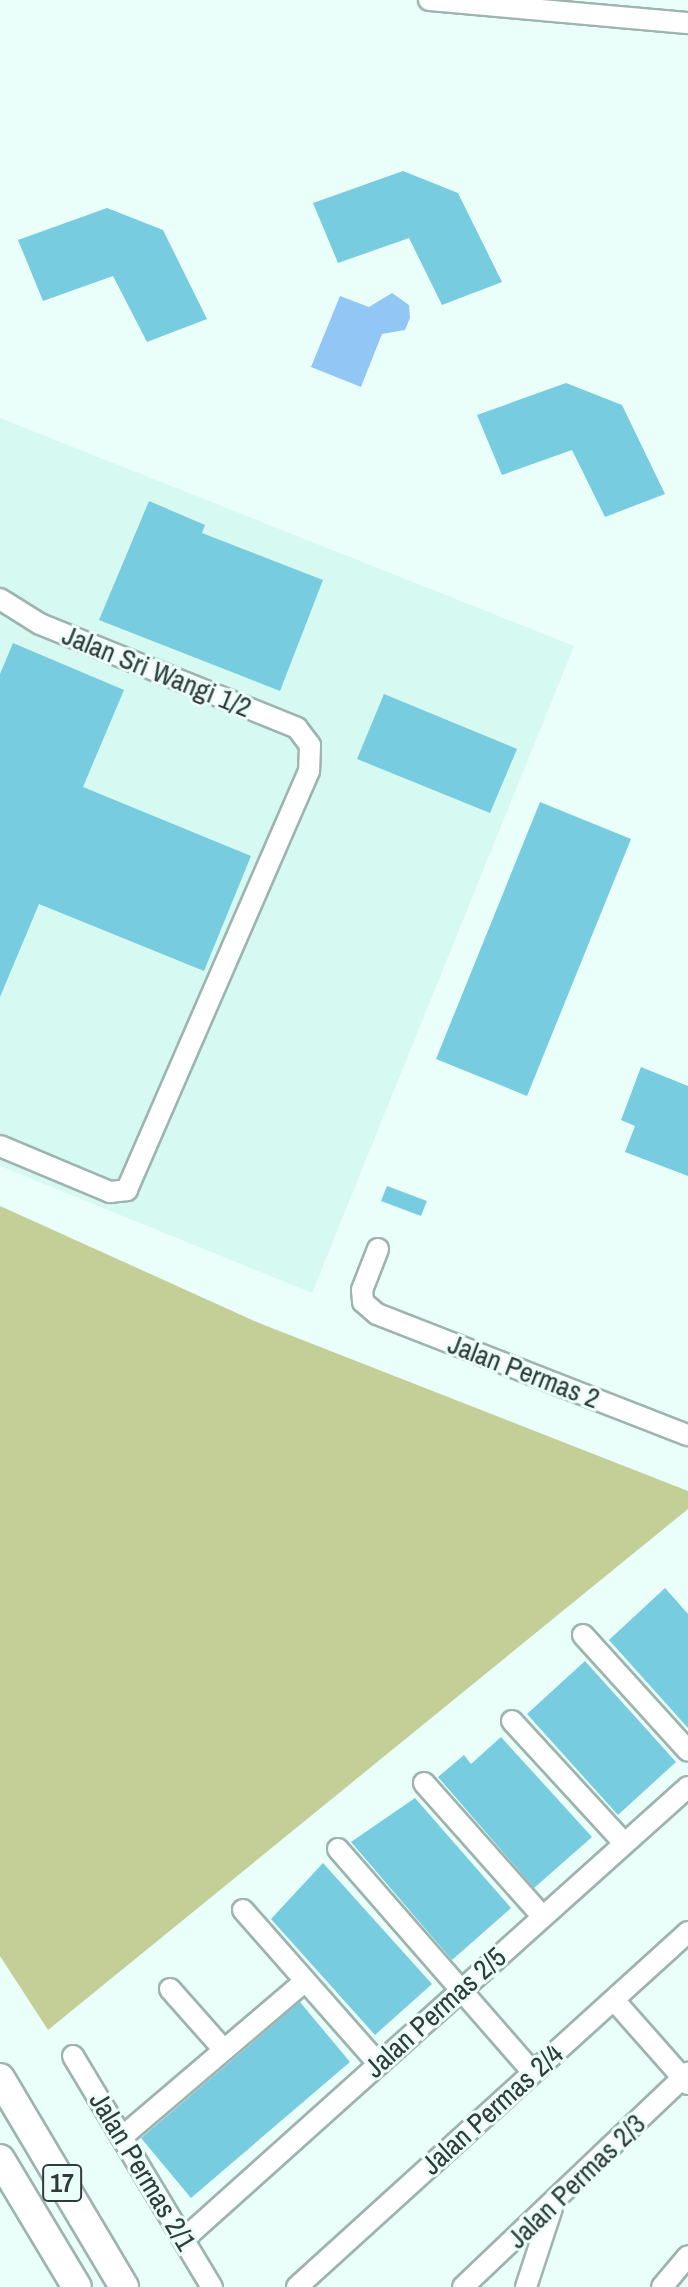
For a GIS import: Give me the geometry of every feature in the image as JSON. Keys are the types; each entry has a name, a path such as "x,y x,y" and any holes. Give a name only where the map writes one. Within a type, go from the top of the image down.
{"highway":[{"name":"17","path":"0,2078 124,2287"},
{"name":"17","path":"0,2159 77,2287"}],"street":[{"path":"429,0 688,23"},
{"name":"Jalan Sri Wangi 1/2","path":"0,599 40,624 297,728 310,745 309,771 127,1190 110,1192 0,1146"},
{"name":"Jalan Permas 2","path":"378,1249 363,1302 688,1435"},
{"path":"583,1635 688,1751"},
{"path":"512,1721 624,1843"},
{"path":"424,1783 542,1916"},
{"name":"Jalan Permas 2/5","path":"184,2239 688,1787"},
{"path":"338,1849 532,2071"},
{"path":"243,1910 379,2064"},
{"name":"Jalan Permas 2/4","path":"297,2287 688,1932"},
{"path":"122,2137 305,1981"},
{"path":"170,1989 224,2050"},
{"path":"614,2000 686,2078"},
{"name":"Jalan Permas 2/1","path":"73,2056 212,2287"},
{"name":"Jalan Permas 2/3","path":"463,2287 686,2078"},
{"path":"526,2287 553,2204"},
{"path":"662,2287 688,2256"}],"shaded area":[{"path":"0,418 574,646 312,1293 0,1166"}],"green space":[{"path":"0,1206 259,1323 688,1491 688,1509 48,2030 0,1956"}],"water":[{"path":"392,293 409,305 410,318 405,330 382,334 361,387 311,367 340,296 369,307"}],"building":[{"path":"403,171 458,193 502,282 442,305 409,238 338,263 313,203"},
{"path":"107,208 163,230 207,319 147,342 113,276 43,301 18,240"},
{"path":"566,383 622,405 665,494 605,517 572,450 502,475 477,415"},
{"path":"149,501 205,525 202,533 323,580 280,691 99,620"},
{"path":"13,643 124,690 83,787 251,856 204,971 39,904 0,997 0,674"},
{"path":"384,694 517,749 490,813 357,759"},
{"path":"540,802 631,839 527,1096 436,1059"},
{"path":"641,1067 688,1086 688,1176 625,1152 635,1126 621,1120"},
{"path":"387,1186 427,1201 421,1216 381,1201"},
{"path":"665,1588 688,1614 688,1728 609,1640"},
{"path":"585,1661 676,1762 618,1815 527,1714"},
{"path":"501,1737 592,1837 534,1888 438,1777 464,1755 471,1764"},
{"path":"415,1798 511,1908 452,1960 351,1842"},
{"path":"323,1863 432,1984 375,2035 271,1919"},
{"path":"300,2002 350,2062 191,2198 141,2138"}]}
